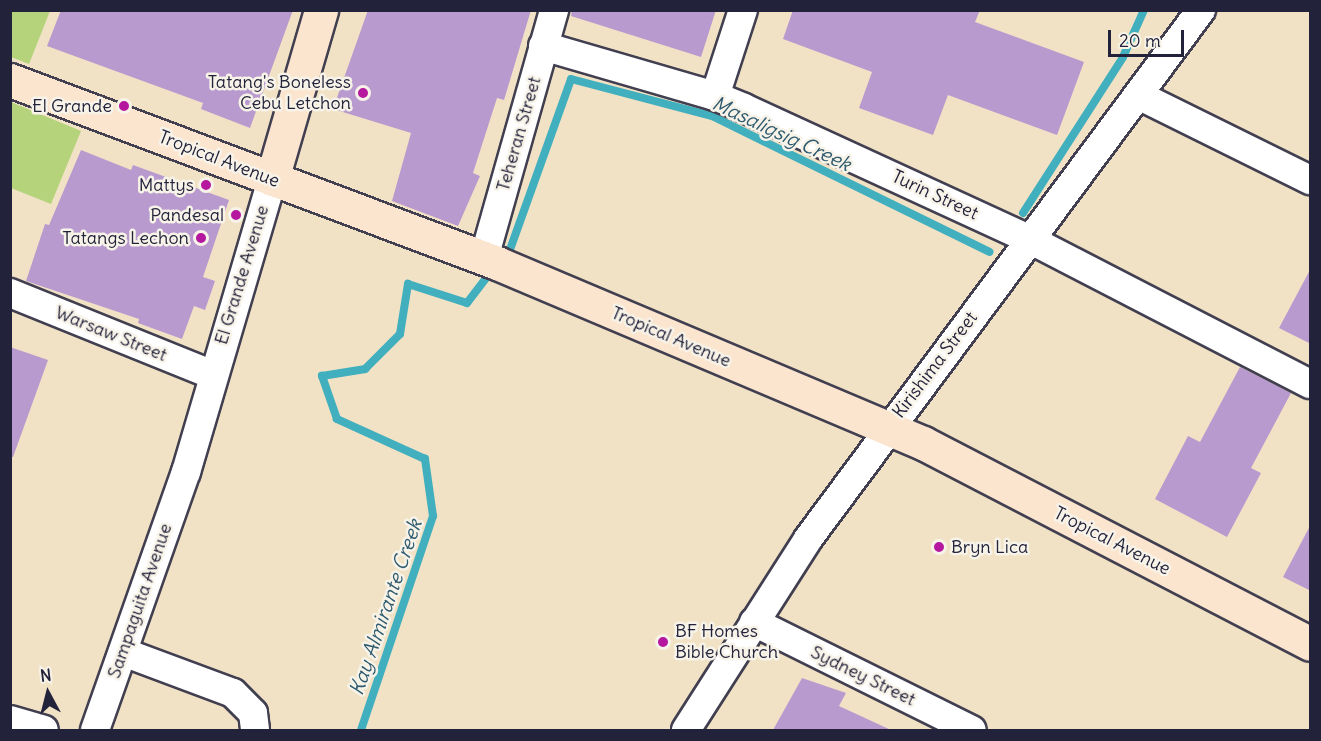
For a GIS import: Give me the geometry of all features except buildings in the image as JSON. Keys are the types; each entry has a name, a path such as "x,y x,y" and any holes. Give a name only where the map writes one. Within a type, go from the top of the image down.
{"street":[{"name":"El Grande Avenue","path":"186,472 321,10"},
{"name":"Teheran Street","path":"484,258 554,10"},
{"path":"715,96 743,10"},
{"name":"Kirishima Street","path":"686,730 754,622 887,428 1140,96 1201,10"},
{"name":"Turin Street","path":"543,46 715,96 1030,240 1311,384"},
{"name":"Tropical Avenue","path":"10,80 484,258 887,428 1311,644"},
{"path":"1140,96 1311,180"},
{"name":"Warsaw Street","path":"10,293 213,375"},
{"name":"Sampaguita Avenue","path":"95,730 186,472"},
{"name":"Sydney Street","path":"754,622 972,730"},
{"path":"123,652 233,693 253,713 255,730"},
{"path":"10,720 44,730"}],"green space":[{"path":"10,11 50,11 29,64 11,57"},
{"path":"11,102 81,131 51,204 11,188"}],"waterway":[{"name":"Masaligsig Creek","path":"1023,213 1123,57 1144,10"},
{"name":"Masaligsig Creek","path":"507,258 571,79 712,116 989,252"},
{"name":"Kay Almirante Creek","path":"361,730 433,516 425,459 337,419 322,376 365,369 400,334 408,284 467,303 493,269"}],"place":[{"name":"Tatang's Boneless Cebu Letchon","path":"363,93"},
{"name":"El Grande","path":"124,106"},
{"name":"Mattys","path":"206,185"},
{"name":"Pandesal","path":"236,215"},
{"name":"Tatangs Lechon","path":"201,238"},
{"name":"Bryn Lica","path":"939,547"},
{"name":"BF Homes Bible Church","path":"663,642"}]}
